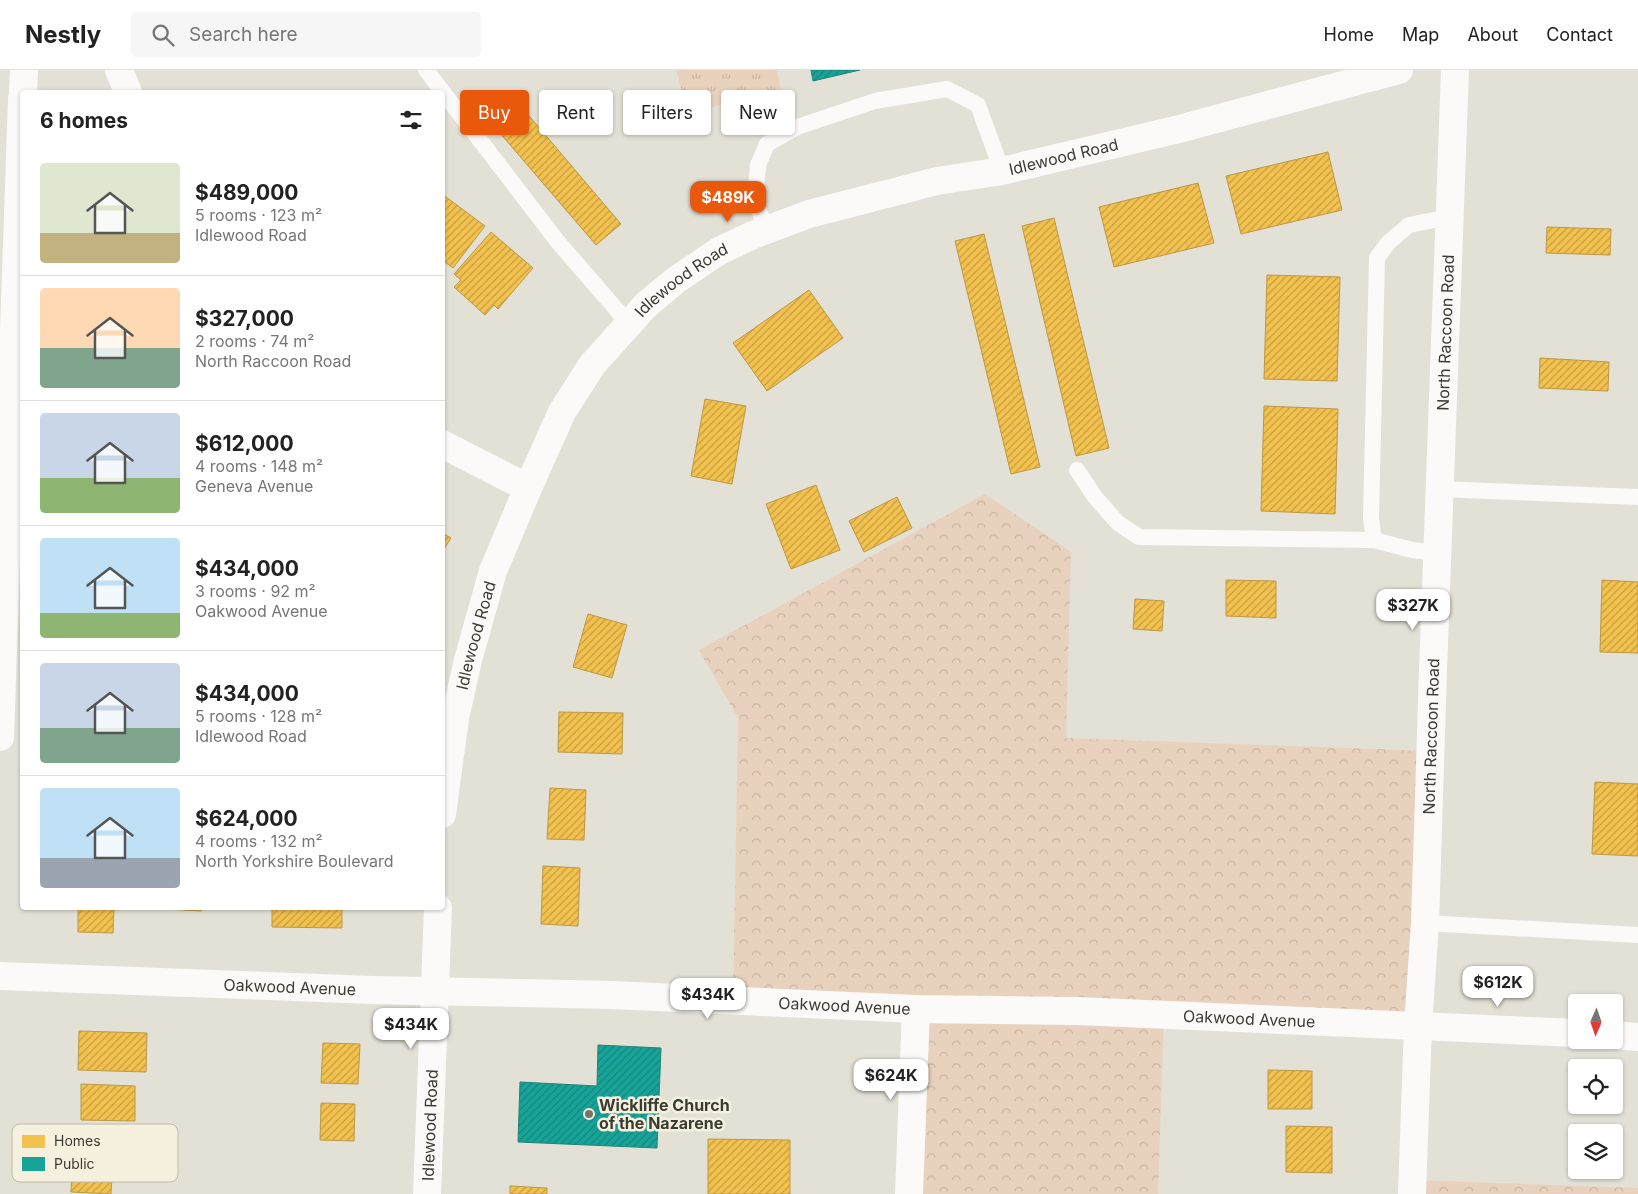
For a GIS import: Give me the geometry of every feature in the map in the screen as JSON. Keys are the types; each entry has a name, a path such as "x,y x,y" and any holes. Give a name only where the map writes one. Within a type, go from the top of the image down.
{"street":[{"path":"23,90 24,70"},
{"path":"119,70 127,90"},
{"name":"Idlewood Road","path":"445,792 455,718 468,660 494,571 562,412 592,365 646,305 676,280 720,251 767,229 808,214 928,183 1002,171 1175,130 1356,75 1399,70"},
{"name":"North Raccoon Road","path":"1412,1194 1418,1026 1425,923 1455,70"},
{"path":"0,737 20,158"},
{"path":"445,446 528,488"},
{"name":"Idlewood Road","path":"427,1194 438,910"},
{"name":"Oakwood Avenue","path":"0,976 373,990 612,995 916,1009 1077,1011 1568,1034"},
{"path":"909,1194 916,1009"},
{"path":"1623,1035 1638,1036"}],"lane":[{"path":"426,70 441,90"},
{"path":"767,229 755,202 758,165 766,144 797,127 875,101 947,89 978,105 1002,171"},
{"path":"445,95 558,242 629,324"},
{"path":"1374,540 1371,518 1377,258 1388,243 1409,225 1450,217"},
{"path":"1077,470 1095,497 1118,523 1139,537 1374,540 1412,550 1437,553"},
{"path":"1440,489 1638,497"},
{"path":"1425,923 1638,935"}],"green space":[{"path":"676,70 777,70 781,90 721,90 721,105 711,107 711,90 682,90"},
{"path":"985,494 1071,552 1066,738 1430,751 1418,1026 1164,1015 1158,1194 909,1194 916,1009 733,1000 738,718 699,650"},
{"path":"1412,1180 1638,1188 1638,1194 1412,1194"}],"building: Homes":[{"path":"529,116 539,128 539,135 545,135 621,224 596,245 502,135 529,135"},
{"path":"1328,152 1342,210 1241,234 1226,176"},
{"path":"1198,183 1214,243 1114,267 1099,207"},
{"path":"445,196 485,226 453,268 445,262"},
{"path":"1054,218 1109,448 1076,456 1022,226"},
{"path":"1547,227 1611,229 1610,255 1546,253"},
{"path":"491,232 533,268 498,309 494,305 485,315 454,287 461,280 454,274"},
{"path":"984,234 1040,467 1011,474 955,241"},
{"path":"1267,275 1340,277 1337,381 1264,379"},
{"path":"809,290 843,338 767,391 733,343"},
{"path":"1540,358 1609,362 1608,391 1539,388"},
{"path":"705,399 746,406 732,484 691,476"},
{"path":"1264,406 1338,409 1335,514 1261,511"},
{"path":"816,485 840,550 791,569 766,504"},
{"path":"897,497 912,528 864,552 849,521"},
{"path":"445,535 451,538 445,547"},
{"path":"1226,580 1276,581 1276,618 1226,616"},
{"path":"1602,580 1638,582 1638,653 1600,652"},
{"path":"1135,599 1164,601 1162,631 1133,629"},
{"path":"588,614 627,625 612,678 573,667"},
{"path":"559,712 623,713 622,754 558,752"},
{"path":"1595,782 1638,784 1638,856 1592,854"},
{"path":"550,788 586,790 584,840 547,839"},
{"path":"543,866 580,868 578,926 541,924"},
{"path":"78,910 114,910 113,933 78,932"},
{"path":"272,910 342,910 342,928 272,927"},
{"path":"79,1031 147,1033 146,1072 78,1070"},
{"path":"323,1043 360,1044 358,1084 321,1083"},
{"path":"1268,1070 1312,1071 1312,1109 1268,1109"},
{"path":"81,1084 135,1086 135,1121 81,1120"},
{"path":"321,1103 355,1104 354,1141 320,1140"},
{"path":"1286,1126 1332,1127 1332,1173 1286,1172"},
{"path":"708,1139 790,1140 790,1194 708,1194"},
{"path":"72,1182 112,1182 111,1194 71,1192"},
{"path":"510,1186 547,1188 547,1194 510,1194"}],"building: Public":[{"path":"811,70 860,70 813,81"},
{"name":"Wickliffe Church of the Nazarene","path":"598,1045 661,1048 657,1148 518,1142 520,1082 597,1086"}],"place":[{"name":"Wickliffe Church of the Nazarene","path":"589,1114"}]}
